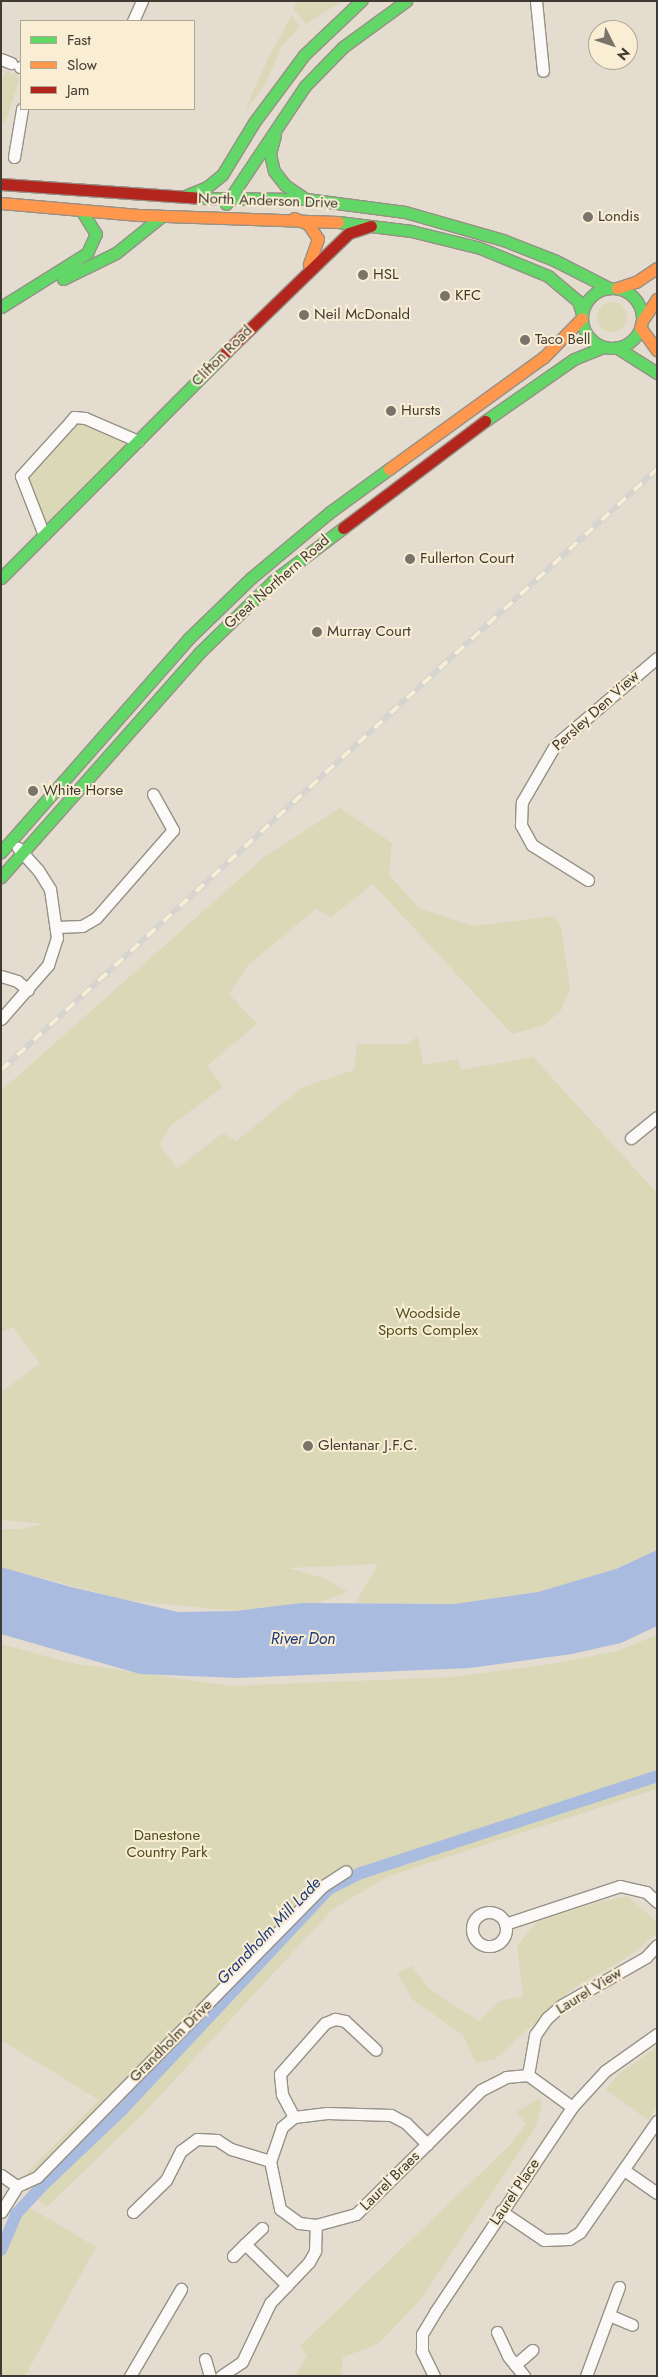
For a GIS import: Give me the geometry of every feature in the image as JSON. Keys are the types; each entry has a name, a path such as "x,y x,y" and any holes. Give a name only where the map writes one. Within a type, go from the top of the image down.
{"main road":[{"path":"177,198 207,187 222,175 275,92 326,31 361,1"},
{"path":"208,217 232,198 280,120 327,62 360,33 406,1"},
{"path":"280,120 270,154 274,172 285,185 306,199"},
{"name":"North Anderson Drive","path":"1,184 177,198 306,199 438,219 543,255 613,288"},
{"name":"North Anderson Drive","path":"1,204 82,212 162,216 294,218 375,225 448,239 502,256 560,284 578,301 582,316"},
{"path":"1,307 83,257 94,243 95,231 82,212"},
{"path":"45,281 61,280 102,261 162,216"},
{"name":"Clifton Road","path":"294,218 308,224 318,239 306,271"},
{"name":"Clifton Road","path":"1,578 306,271 349,232 375,225"},
{"path":"657,268 636,282 591,296 582,316 588,336 657,373"},
{"path":"613,288 629,293 637,301 641,324 657,350"},
{"path":"610,347 631,341 657,299"},
{"name":"Great Northern Road","path":"1,852 205,620 305,531 544,358 582,316"},
{"name":"Great Northern Road","path":"1,877 24,854 199,653 273,581 472,430 574,359 610,347"}],"street":[{"path":"133,20 142,1"},
{"path":"536,1 543,70"},
{"path":"14,157 22,110"},
{"path":"44,535 21,476 70,422 74,418 85,418 138,441"},
{"name":"Persley Den View","path":"588,880 532,845 521,825 522,802 555,745 657,658"},
{"path":"56,927 82,926 96,918 173,830 153,794"},
{"path":"1,1019 28,990 55,952 56,927 47,881 12,841"},
{"path":"1,976 17,981 28,990"},
{"path":"630,1138 657,1117"},
{"name":"Grandholm Drive","path":"17,2186 37,2177 323,1886 346,1871"},
{"path":"505,1924 620,1886 646,1892 657,1902"},
{"name":"Laurel View","path":"528,2075 535,2035 547,2018 562,2005 646,1956 657,1945"},
{"path":"294,2117 282,2094 280,2074 325,2023 335,2019 345,2021 376,2050"},
{"name":"Laurel Place","path":"434,2376 422,2351 422,2334 501,2211 572,2107 605,2071 657,2034"},
{"path":"528,2075 572,2107"},
{"name":"Laurel Braes","path":"316,2225 356,2214 481,2090 506,2077 528,2075"},
{"path":"221,2376 242,2362 270,2303 315,2251 316,2225 299,2223 280,2209 270,2161 282,2127 294,2117 327,2113 391,2114 406,2123 427,2144"},
{"path":"501,2211 544,2240 569,2239 580,2232 657,2122"},
{"path":"134,2212 166,2180 181,2151 196,2139 217,2140 231,2149 270,2161"},
{"path":"624,2170 657,2193"},
{"path":"1,2175 17,2186 1,2212"},
{"path":"233,2256 262,2228"},
{"path":"245,2244 287,2285"},
{"path":"586,2376 619,2287"},
{"path":"130,2376 181,2289"},
{"path":"609,2315 632,2324"},
{"path":"497,2332 515,2365 524,2376"},
{"path":"515,2365 532,2350"},
{"path":"205,2359 210,2376"}],"green space":[{"path":"296,1 342,1 306,24 293,9"},
{"path":"292,15 300,26 282,46 266,83 244,113 267,60"},
{"path":"6,71 17,75 19,81 5,123 1,122 1,83"},
{"path":"612,302 623,306 627,317 623,328 612,332 601,328 597,317 601,306"},
{"path":"74,417 138,441 44,535 23,471"},
{"name":"Woodside Sports Complex","path":"340,808 392,843 389,875 419,908 473,926 554,916 561,927 570,988 561,1010 545,1025 512,1034 373,884 331,917 316,909 248,965 229,994 257,1024 207,1066 223,1087 170,1126 160,1145 177,1168 223,1133 236,1141 303,1087 354,1070 357,1044 408,1044 418,1036 423,1065 458,1059 461,1070 533,1057 657,1193 657,1550 616,1569 538,1592 454,1604 355,1603 378,1564 288,1568 324,1578 348,1592 317,1603 236,1611 125,1600 1,1567 1,1529 21,1529 43,1524 1,1520 1,1392 40,1363 13,1327 1,1332 1,1091 263,858"},
{"name":"Danestone Country Park","path":"657,1635 657,1789 389,1876 333,1909 144,2113 47,2207 27,2191 20,2180 99,2100 1,2040 1,1644 71,1663 230,1686 452,1677 551,1664 617,1651"},
{"path":"627,1896 657,1922 657,1933 631,1955 575,1987 495,2059 476,2063 463,2035 413,2000 397,1973 412,1966 429,1989 479,2021 500,2001 523,1996 517,1946 537,1922 598,1902"},
{"path":"657,2047 657,2106 648,2120 606,2090 617,2076"},
{"path":"540,2098 542,2103 536,2127 420,2300 378,2344 343,2357 341,2376 295,2376 307,2356 300,2346 508,2147 526,2124 516,2112"},
{"path":"29,2207 96,2247 25,2376 1,2376 1,2261 20,2218"}],"water":[{"name":"River Don","path":"657,1550 657,1626 621,1643 572,1654 470,1668 238,1678 140,1674 1,1634 1,1567 71,1587 178,1612 236,1611 302,1603 454,1604 538,1592 616,1569"}],"waterway":[{"name":"Grandholm Mill Lade","path":"1,2250 16,2214 39,2189 122,2110 329,1889 361,1873 657,1776"}],"railway":[{"path":"1,1070 657,469"}],"traffic: fast":[{"path":"187,195 207,187 222,175 255,121 304,55 361,1"},
{"path":"226,204 305,86 343,47 406,1"},
{"path":"275,135 270,154 274,171 285,185 306,199"},
{"path":"199,198 306,199 405,212 503,240 554,260 609,288"},
{"path":"1,307 87,253 96,234 82,212"},
{"path":"63,279 116,253 162,216"},
{"path":"338,222 411,231 480,248 548,276 578,301 582,314"},
{"path":"612,288 628,293 633,297 637,302 642,318 637,334 633,339 628,343 612,348 596,343 591,339 587,334 582,318 587,302 591,297 596,293 612,288"},
{"path":"485,421 574,359 604,347"},
{"path":"616,347 657,373"},
{"path":"1,578 226,352"},
{"path":"1,852 188,639 251,578 330,512 389,469"},
{"path":"1,877 199,653 273,581 343,528"}],"traffic: slow":[{"path":"1,203 138,215 338,222"},
{"path":"294,218 308,224 318,239 309,264"},
{"path":"617,288 636,282 657,268"},
{"path":"642,321 657,299"},
{"path":"389,469 544,357 582,318"},
{"path":"640,327 657,350"}],"traffic: jam":[{"path":"1,184 199,198"},
{"path":"226,352 349,233 371,226"},
{"path":"343,528 485,421"}],"place":[{"name":"Londis","path":"588,217"},
{"name":"HSL","path":"363,275"},
{"name":"KFC","path":"445,296"},
{"name":"Neil McDonald","path":"304,315"},
{"name":"Taco Bell","path":"525,340"},
{"name":"Hursts","path":"391,411"},
{"name":"Fullerton Court","path":"410,559"},
{"name":"Murray Court","path":"317,632"},
{"name":"White Horse","path":"33,791"},
{"name":"Glentanar J.F.C.","path":"308,1446"}]}
